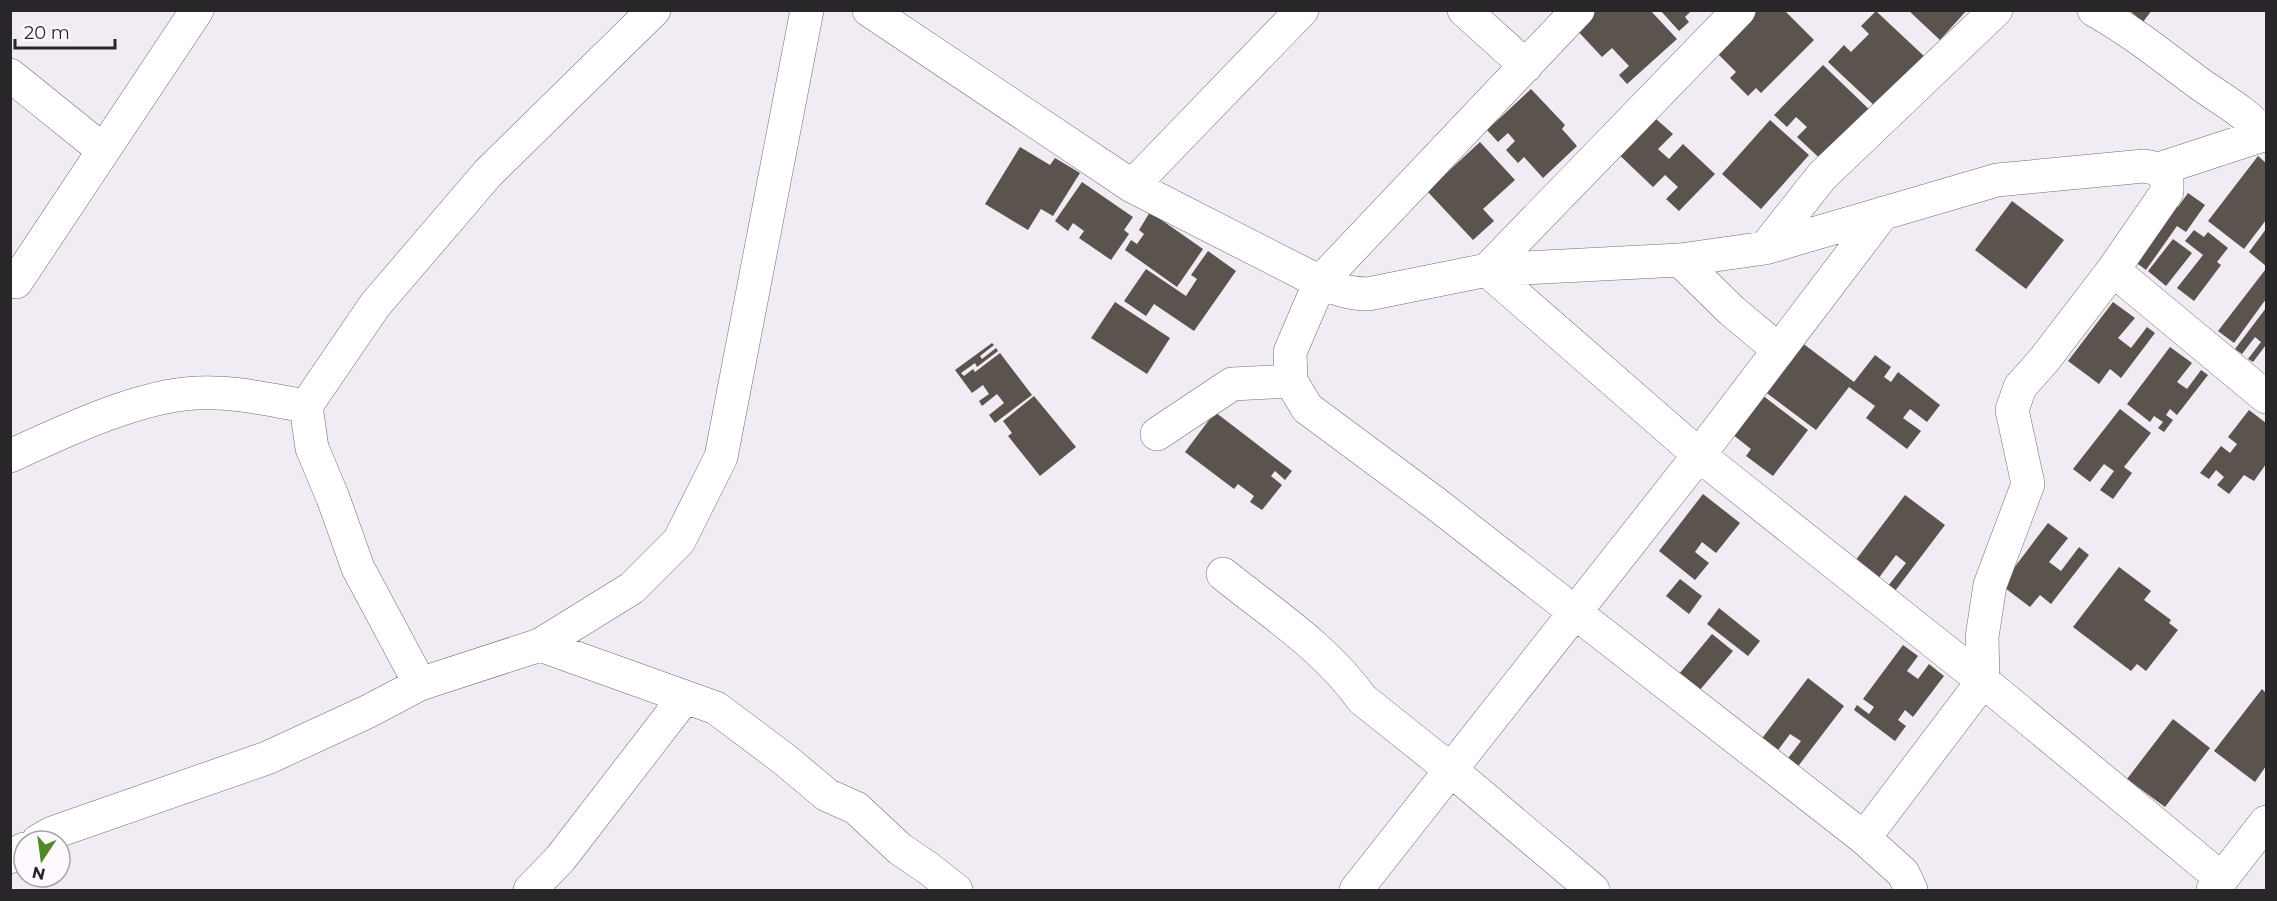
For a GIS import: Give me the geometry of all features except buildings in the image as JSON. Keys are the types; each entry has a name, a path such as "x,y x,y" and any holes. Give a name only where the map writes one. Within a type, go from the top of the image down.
{"street":[{"path":"10,277 16,282 197,10"},
{"path":"420,684 358,568 312,448 306,406 375,305 488,173 654,10"},
{"path":"63,829 267,758 369,711 420,684 540,645 632,588 679,541 721,457 807,10"},
{"path":"869,10 1132,186 1320,282 1340,291 1368,294 1487,270 1680,260 1765,248 1997,180 2144,166 2159,169 2266,135 2253,120 2232,104 2094,10"},
{"path":"1132,186 1302,10"},
{"path":"1464,10 1526,66"},
{"path":"1578,10 1320,282 1290,352 1292,381 1308,408 1444,510 1864,838 1903,873 1911,891"},
{"path":"1487,270 1740,10"},
{"path":"1765,248 1822,176 1996,10"},
{"path":"10,75 103,150"},
{"path":"1864,838 1983,681 1982,636 1990,585 2028,484 2012,410 2020,387 2044,360 2112,270 2167,192 2167,180 2159,169"},
{"path":"1356,891 1699,455 1883,213"},
{"path":"1680,260 1732,311 1779,350"},
{"path":"1487,270 1699,455 1983,681 2218,885 2266,822"},
{"path":"2112,270 2266,397"},
{"path":"1157,434 1232,384 1292,381"},
{"path":"10,456 146,401 195,393 229,393 306,406"},
{"path":"1223,574 1326,657 1362,699 1451,770 1593,891"},
{"path":"540,645 716,708 784,759 827,795 856,808 900,849 956,891"},
{"path":"530,891 560,859 685,697"}]}
